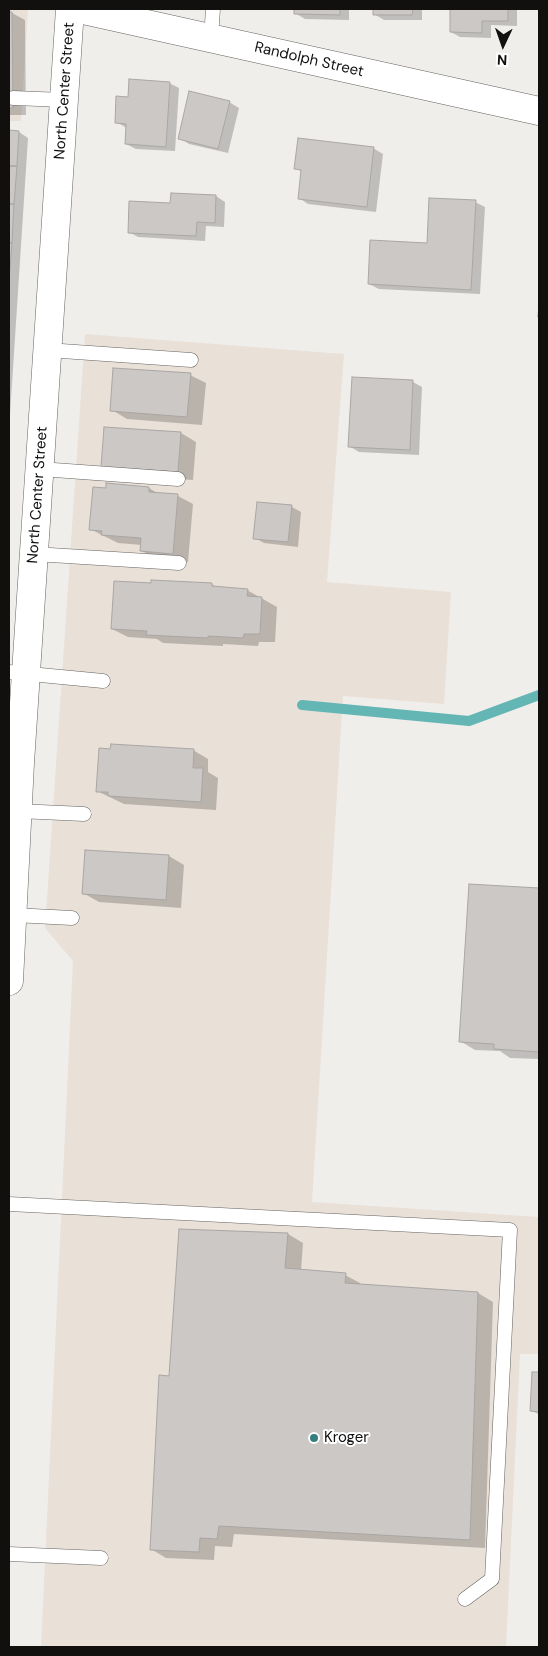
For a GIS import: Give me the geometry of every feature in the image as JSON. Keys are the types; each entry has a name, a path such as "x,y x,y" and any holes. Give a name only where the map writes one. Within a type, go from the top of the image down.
{"main road":[{"name":"North Center Street","path":"9,981 18,811 17,673 34,554 70,9"},
{"name":"Randolph Street","path":"79,9 539,111"}],"lane":[{"path":"211,38 213,9"},
{"path":"13,98 64,100"},
{"path":"48,350 191,360"},
{"path":"40,469 178,479"},
{"path":"34,554 179,563"},
{"path":"17,673 103,681"},
{"path":"18,811 84,814"},
{"path":"11,927 72,918"},
{"path":"9,1204 510,1230 492,1579 465,1599"},
{"path":"9,1554 101,1558"}],"shaded area":[{"path":"9,9 28,9 21,121 9,121"},
{"path":"85,334 344,354 327,582 451,592 444,704 343,696 312,1202 539,1217 539,1354 520,1354 506,1647 41,1647 73,961 45,928"}],"building":[{"path":"294,9 340,9 340,15 294,14"},
{"path":"373,9 413,9 412,15 373,15"},
{"path":"450,9 508,9 508,21 482,21 482,33 450,32"},
{"path":"9,12 12,12 13,108 9,108"},
{"path":"129,79 170,82 166,147 125,144 126,124 115,123 116,96 128,97"},
{"path":"189,91 230,101 218,149 178,139"},
{"path":"9,130 19,131 17,166 9,166"},
{"path":"298,138 374,147 367,207 298,199 301,170 294,169"},
{"path":"9,166 17,166 14,204 9,204"},
{"path":"171,193 216,195 215,223 197,222 196,236 128,233 129,201 170,203"},
{"path":"429,198 476,200 471,290 368,284 370,240 427,243"},
{"path":"9,204 14,204 12,243 9,243"},
{"path":"9,243 12,243 9,281"},
{"path":"113,368 191,373 187,417 110,411"},
{"path":"352,377 413,380 410,450 348,447"},
{"path":"104,427 181,432 178,472 101,467"},
{"path":"106,483 149,487 149,492 178,494 173,554 140,551 141,538 101,535 102,531 89,530 93,487 106,488"},
{"path":"257,502 292,505 288,542 253,539"},
{"path":"151,580 212,583 212,586 248,589 247,596 262,597 260,634 244,634 243,638 208,636 208,638 146,635 147,631 111,629 114,581 151,583"},
{"path":"111,744 194,749 193,768 203,768 201,802 108,796 108,792 96,792 99,748 110,749"},
{"path":"85,850 169,855 166,900 82,894"},
{"path":"469,884 539,888 539,1052 494,1049 494,1044 459,1042"},
{"name":"Kroger","path":"179,1229 288,1233 285,1268 346,1273 345,1283 478,1292 470,1540 219,1526 217,1539 200,1538 199,1552 150,1550 159,1375 169,1376"},
{"path":"532,1372 539,1372 539,1412 530,1411"}],"waterway":[{"path":"302,705 469,721 539,695"}],"place":[{"name":"Kroger","path":"314,1438"}]}
